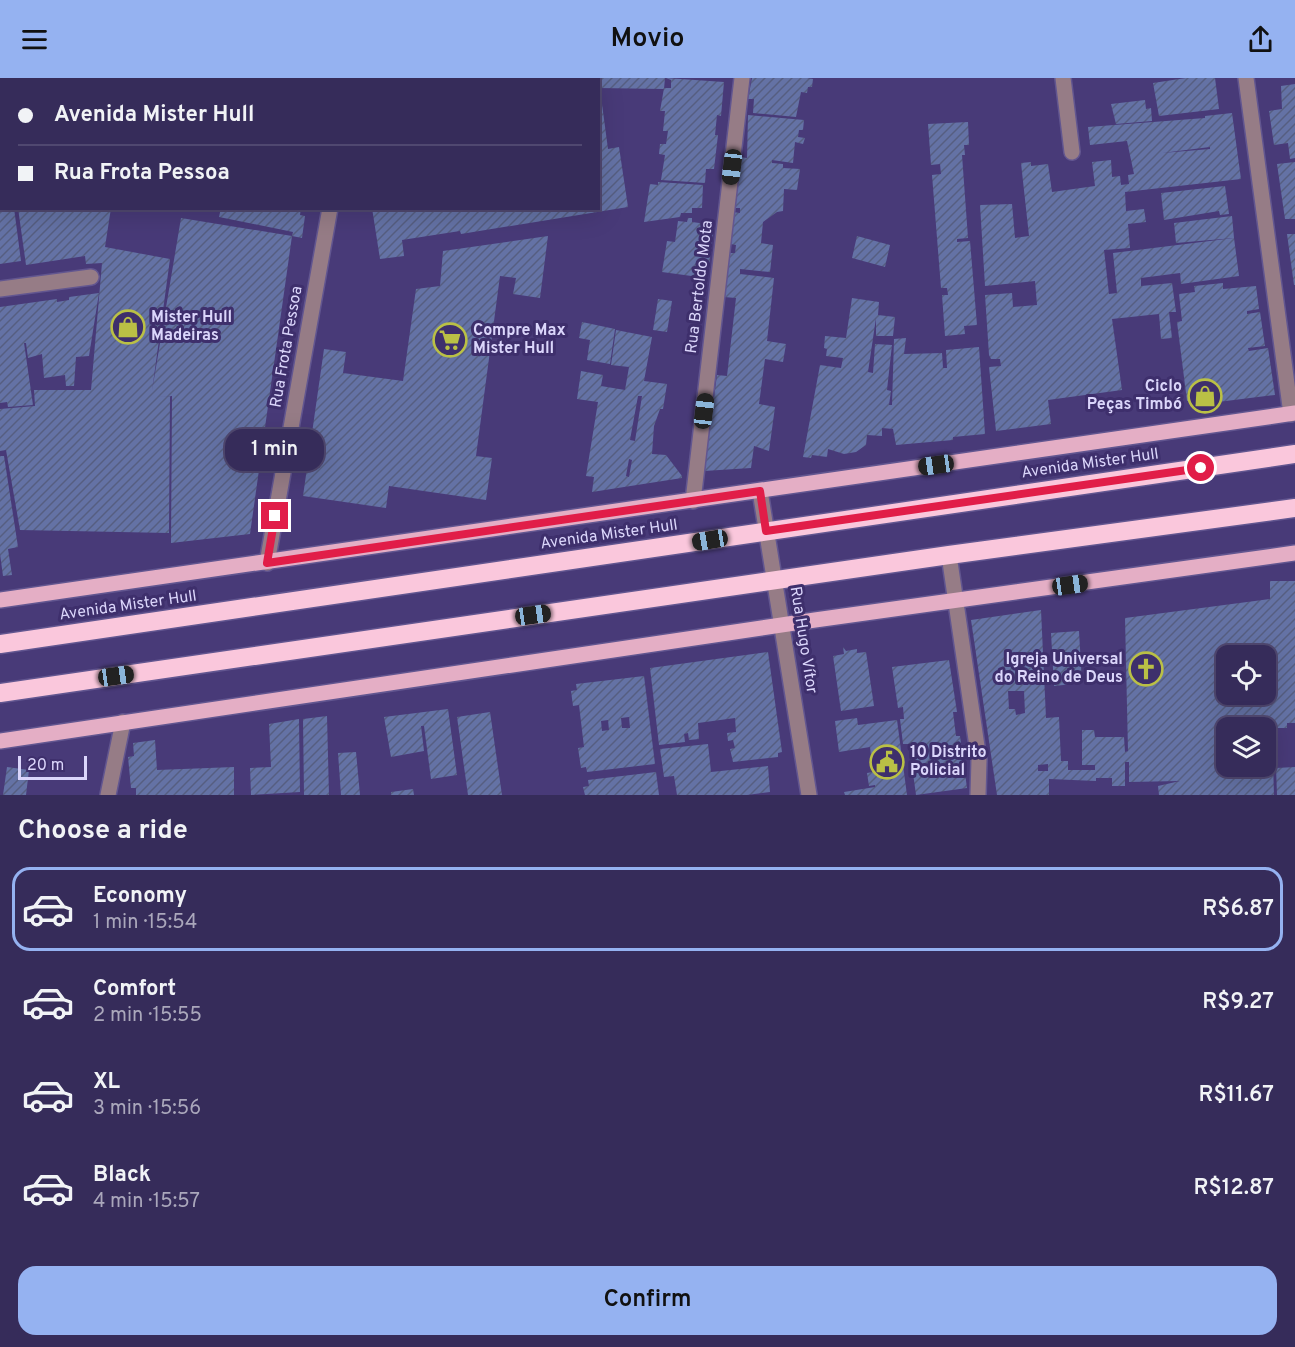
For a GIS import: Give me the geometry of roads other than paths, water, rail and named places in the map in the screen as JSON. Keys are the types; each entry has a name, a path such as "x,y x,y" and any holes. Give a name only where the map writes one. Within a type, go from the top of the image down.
{"highway":[{"name":"Avenida Mister Hull","path":"0,644 1295,454"},
{"path":"0,693 949,555 1295,508"}],"main road":[{"name":"Avenida Mister Hull","path":"0,600 1293,413"},
{"path":"0,741 783,625 1295,553"}],"street":[{"name":"Rua Bertoldo Mota","path":"693,501 742,78"},
{"path":"1063,78 1072,152"},
{"path":"1246,78 1293,413"},
{"name":"Rua Frota Pessoa","path":"267,563 330,210"},
{"path":"0,289 91,277"},
{"name":"Rua Hugo Vítor","path":"760,491 809,795"},
{"path":"949,555 979,760 978,795"},
{"path":"108,795 123,722"}],"place":[{"name":"Mister Hull Madeiras","path":"128,327"},
{"name":"Compre Max Mister Hull","path":"450,340"},
{"name":"Ciclo Peças Timbó","path":"1205,396"},
{"name":"Igreja Universal do Reino de Deus","path":"1146,669"},
{"name":"10 Distrito Policial","path":"887,762"}]}
